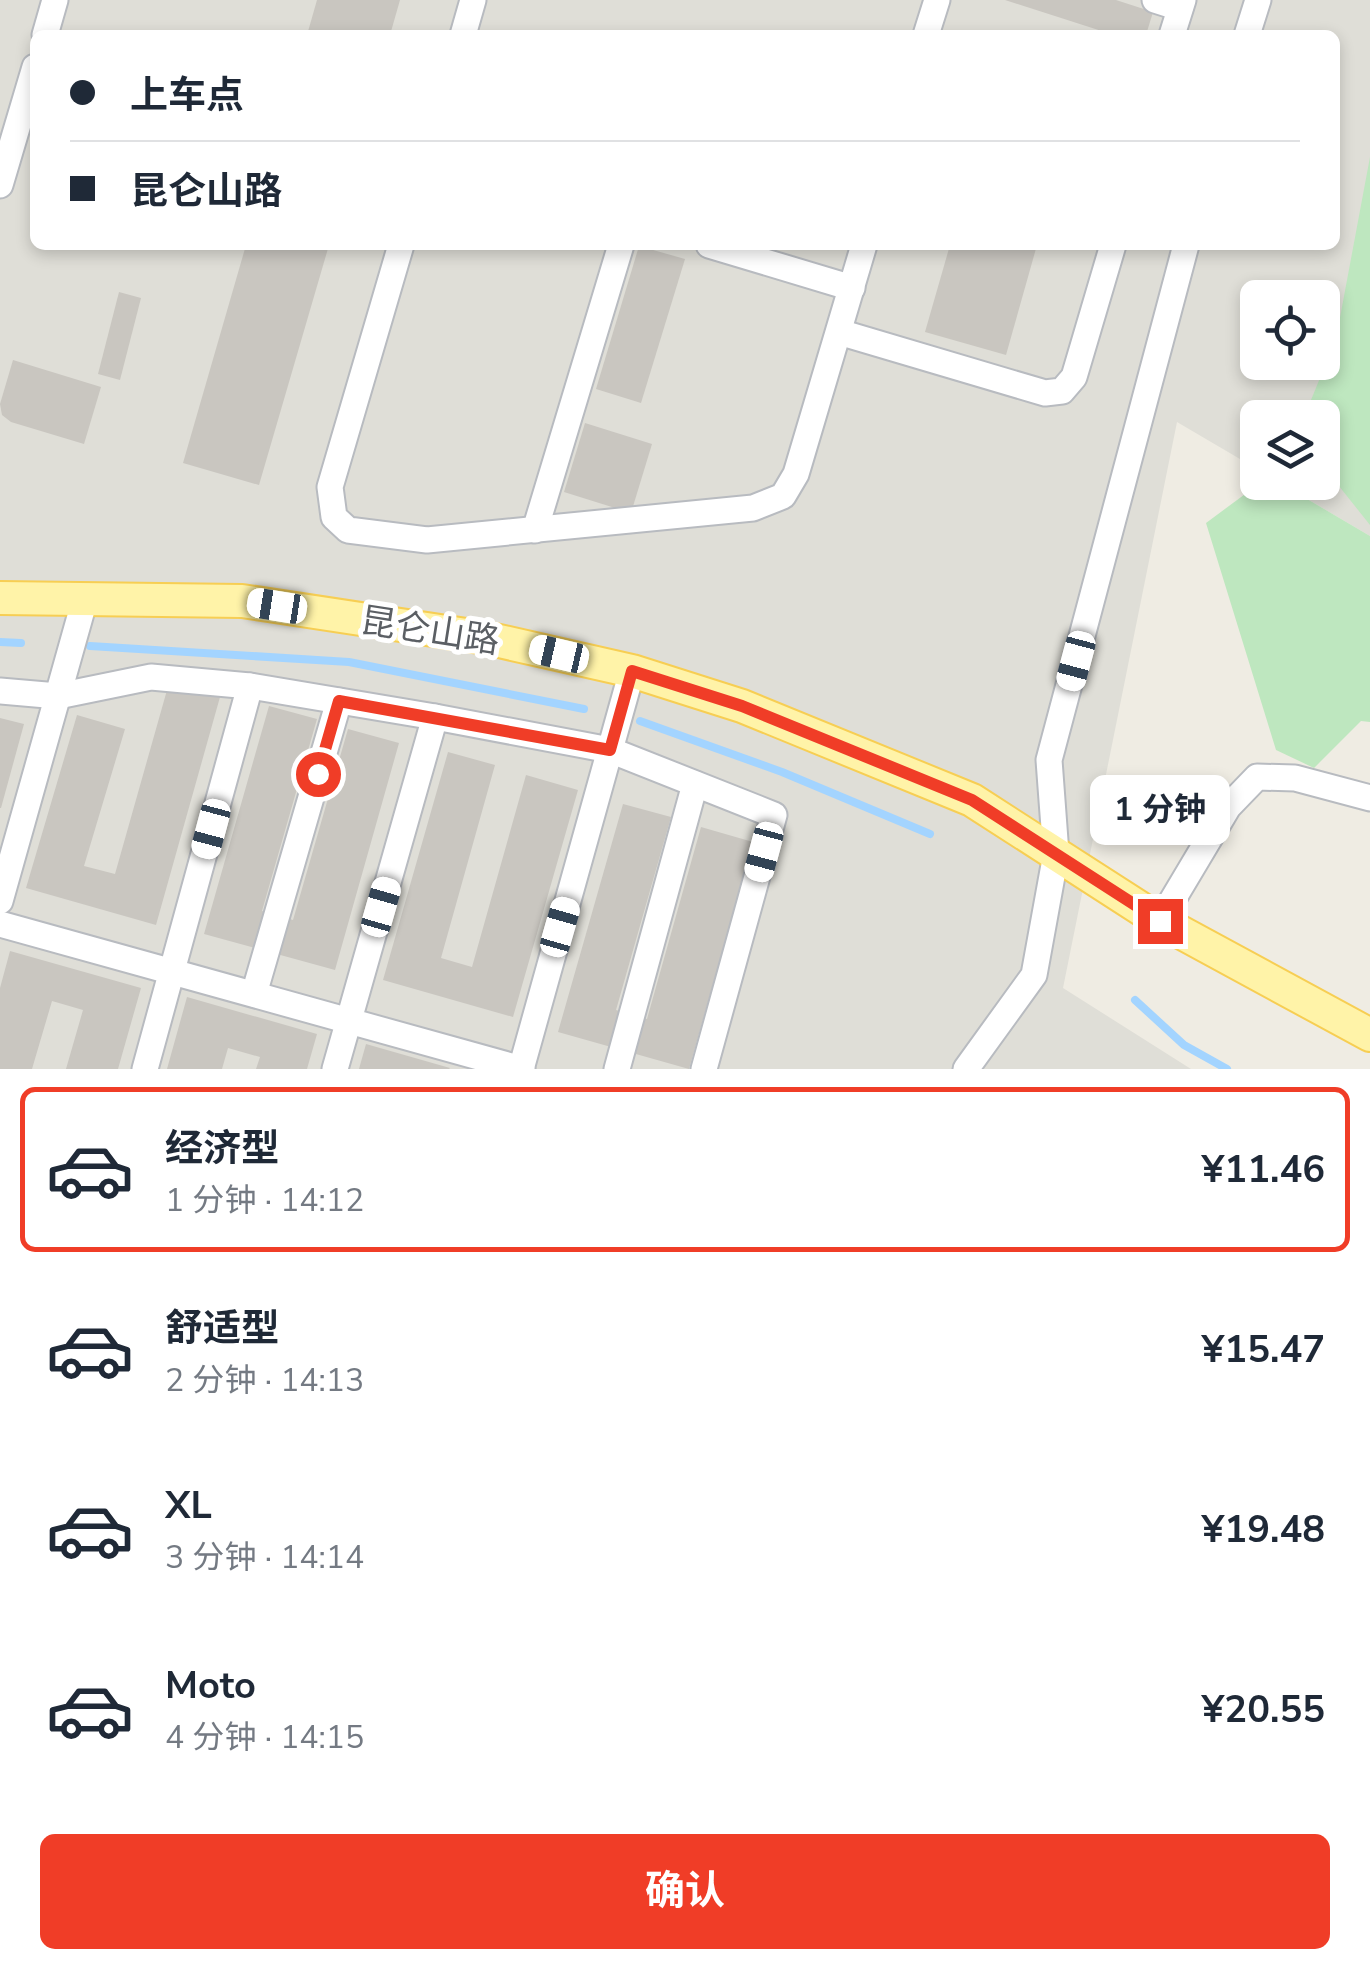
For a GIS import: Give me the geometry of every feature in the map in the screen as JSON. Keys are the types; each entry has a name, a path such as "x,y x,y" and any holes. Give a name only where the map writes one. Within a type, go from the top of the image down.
{"main road":[{"name":"昆仑山路","path":"0,598 242,601 486,638 632,671 742,706 972,800 1160,921 1370,1035"}],"street":[{"path":"46,30 55,0"},
{"path":"464,30 473,0"},
{"path":"928,30 937,0"},
{"path":"1155,0 1182,4 1174,30"},
{"path":"1249,30 1258,0"},
{"path":"0,185 30,84"},
{"path":"400,250 330,487 334,517 348,530 427,540 752,508 782,496 796,474 863,250"},
{"path":"535,530 619,250"},
{"path":"726,250 852,288"},
{"path":"838,332 1044,392 1062,392 1074,376 1112,250"},
{"path":"966,1069 1034,976 1056,854 1049,760 1185,250"},
{"path":"0,901 86,599"},
{"path":"0,924 521,1069 632,671"},
{"path":"0,691 58,696 151,677 250,686 436,716 610,750 774,815 704,1069"},
{"path":"145,1069 250,686"},
{"path":"254,994 339,701"},
{"path":"335,1069 436,716"},
{"path":"1160,921 1228,807 1257,777 1295,778 1370,798"},
{"path":"617,1069 695,784"}],"shaded area":[{"path":"0,0 1370,0 1370,536 1309,500 1340,500 1340,400 1240,400 1240,459 1177,422 1063,988 1191,1069 0,1069"}],"green space":[{"path":"1370,157 1370,525 1340,487 1340,400 1311,400 1319,380 1340,380 1340,318"},
{"path":"1240,498 1309,500 1370,536 1370,722 1361,721 1314,768 1276,750 1206,523"}],"building":[{"path":"317,0 400,0 391,30 308,30"},
{"path":"1005,0 1116,0 1153,12 1148,30 1098,30"},
{"path":"245,250 328,250 259,485 183,463"},
{"path":"638,250 685,259 641,403 596,389"},
{"path":"949,250 1036,250 1006,355 925,332"},
{"path":"119,292 141,298 120,380 98,374"},
{"path":"13,360 101,387 84,444 11,422 2,415 0,404"},
{"path":"585,423 652,444 631,513 564,492"},
{"path":"169,683 220,697 156,925 26,888 77,715 125,729 84,866 115,874"},
{"path":"269,706 317,719 262,911 293,920 348,729 399,743 335,970 204,934"},
{"path":"0,718 24,724 1,808 0,808"},
{"path":"448,752 495,765 441,958 472,967 526,775 578,790 513,1017 383,980"},
{"path":"623,804 671,817 616,1010 647,1019 701,827 753,842 689,1069 558,1032"},
{"path":"10,951 141,988 118,1069 66,1069 83,1010 52,1001 32,1069 0,1069 0,988"},
{"path":"187,997 317,1034 307,1069 256,1069 260,1057 228,1048 222,1069 167,1069"},
{"path":"366,1044 450,1068 359,1069"}],"waterway":[{"path":"0,642 21,643"},
{"path":"90,646 349,662 584,709"},
{"path":"640,721 782,772 930,834"},
{"path":"1135,1000 1184,1045 1227,1069"}],"route":[{"path":"318,774 339,701 610,750 632,671 742,706 972,800 1160,921"}]}
